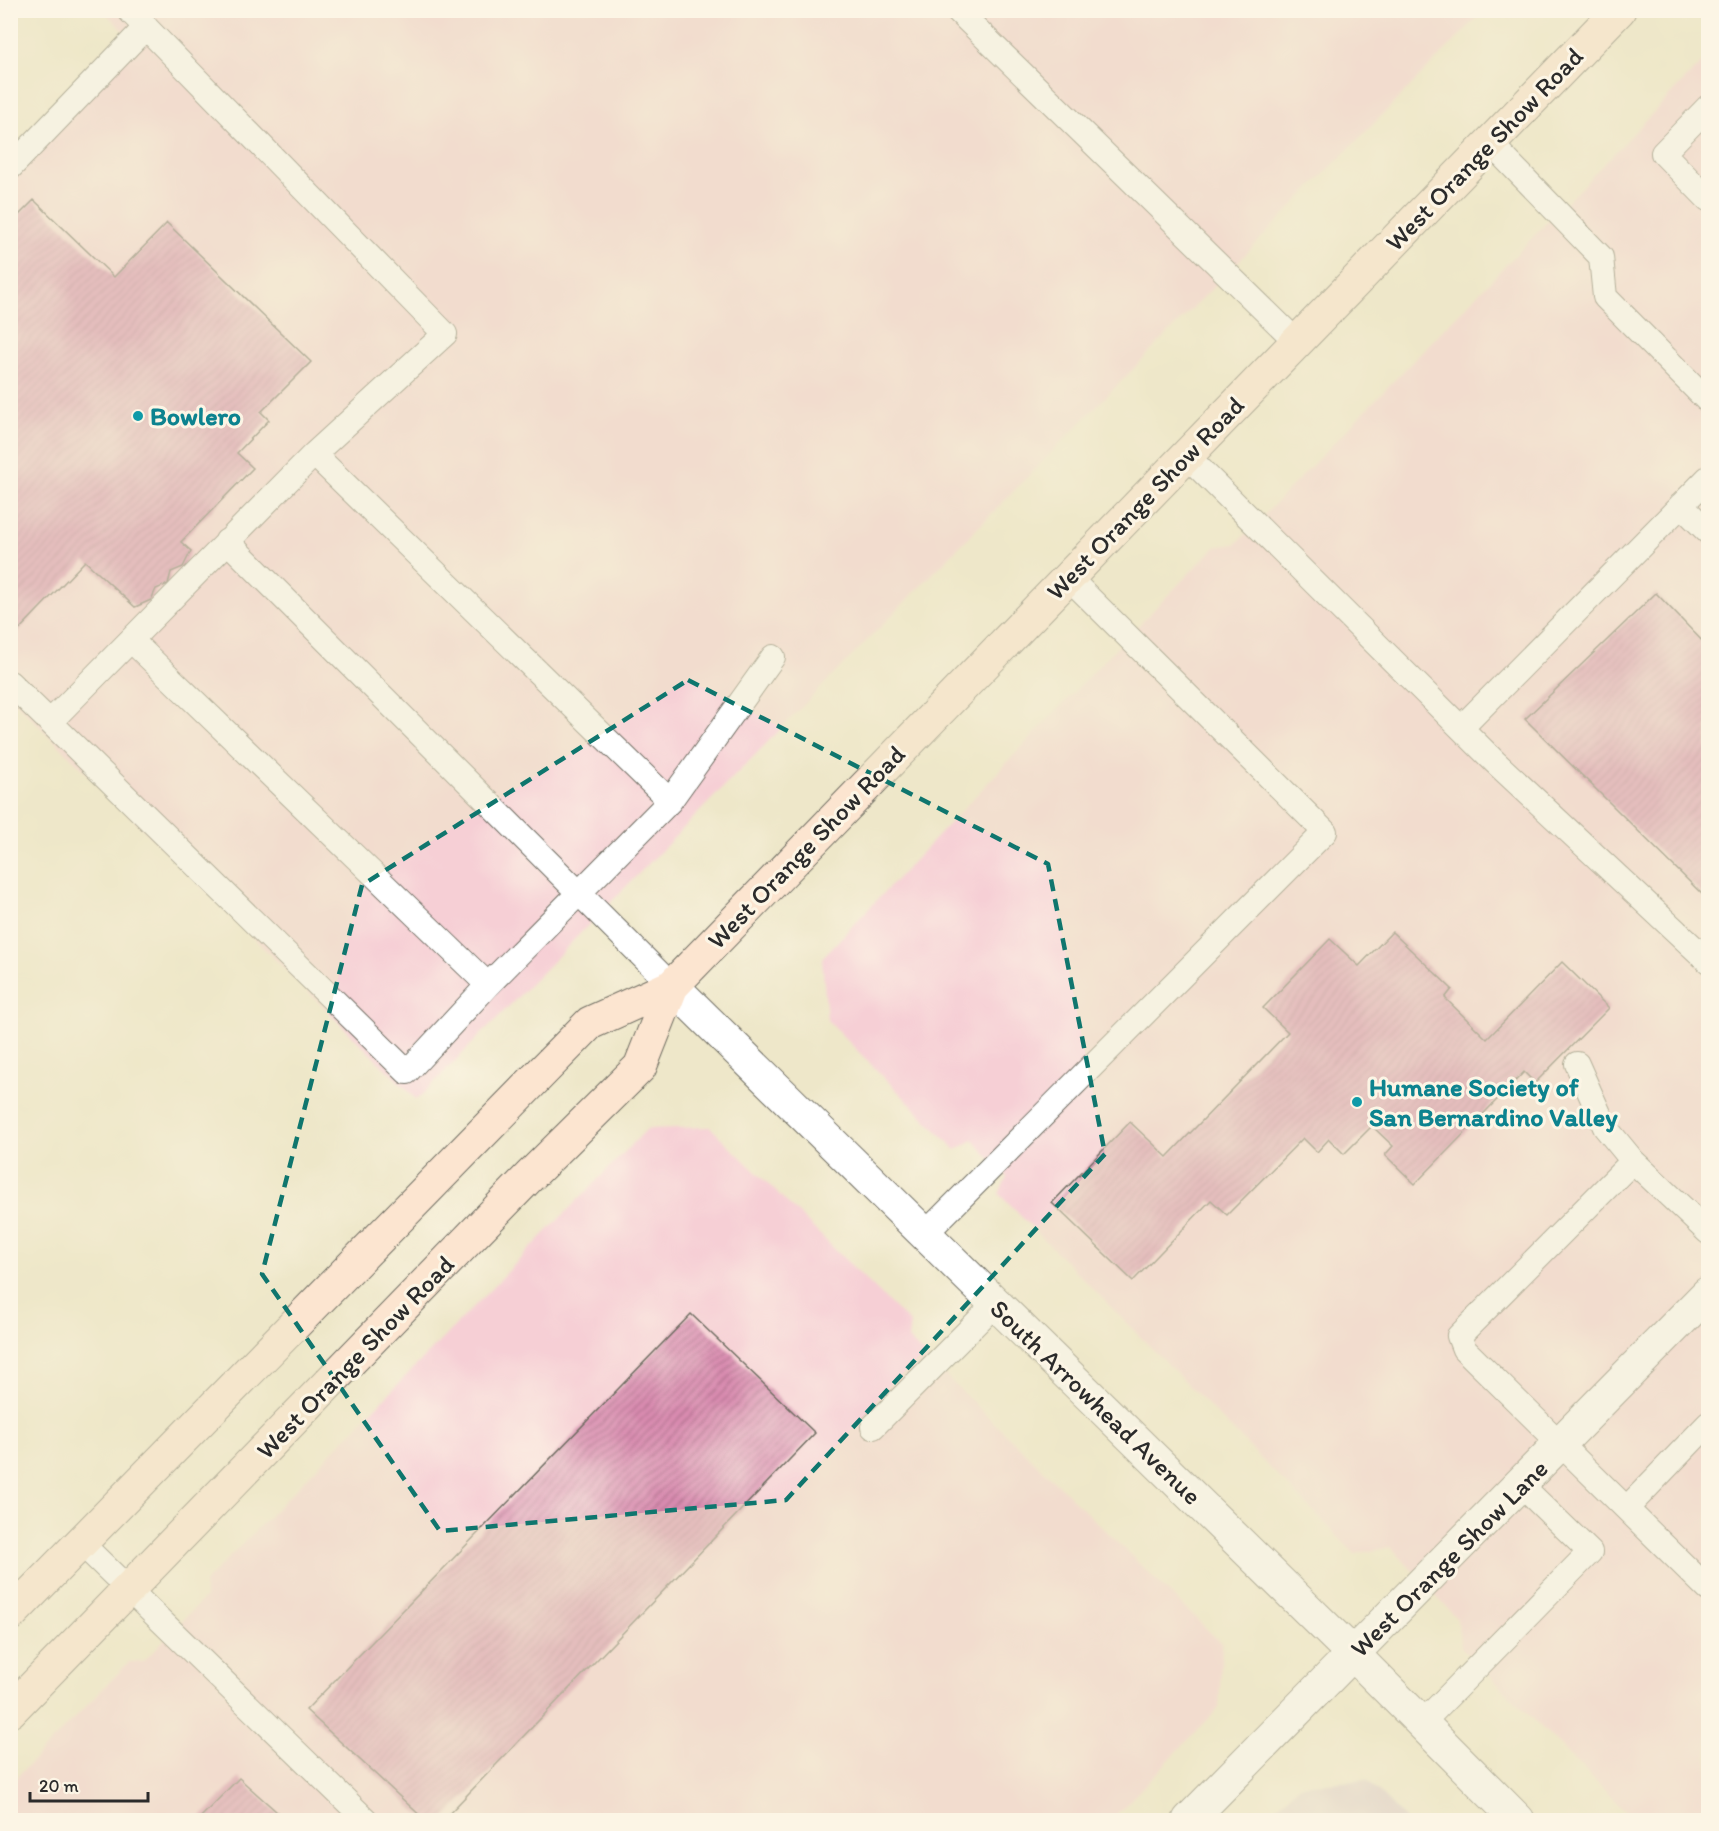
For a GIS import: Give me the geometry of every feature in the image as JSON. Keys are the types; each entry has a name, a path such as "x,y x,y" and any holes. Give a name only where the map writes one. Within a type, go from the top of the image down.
{"main road":[{"name":"West Orange Show Road","path":"10,1615 590,1023 672,986 1619,10"},
{"name":"West Orange Show Road","path":"10,1711 530,1176 640,1067 672,986"}],"street":[{"name":"South Arrowhead Avenue","path":"672,986 1354,1655 1518,1821"},
{"name":"West Orange Show Lane","path":"1189,1821 1708,1293"}],"lane":[{"path":"957,10 1297,342"},
{"path":"10,168 137,19 445,334 314,454 50,722"},
{"path":"1708,107 1663,153 1708,199"},
{"path":"1490,143 1601,257 1605,297 1708,401"},
{"path":"314,454 670,801"},
{"path":"1186,456 1461,728 1708,961"},
{"path":"1461,728 1708,478"},
{"path":"1681,506 1708,532"},
{"path":"227,541 672,986"},
{"path":"925,1234 1325,832 1068,578"},
{"path":"132,641 488,986"},
{"path":"10,683 407,1072 670,801 773,657"},
{"path":"1577,1064 1605,1126 1633,1161 1708,1233"},
{"path":"1633,1161 1459,1336 1464,1349 1560,1446 1708,1589"},
{"path":"873,1427 996,1303"},
{"path":"1626,1508 1708,1424"},
{"path":"1422,1723 1590,1552 1521,1485"},
{"path":"81,1543 366,1821"}],"highlighted area":[{"path":"688,680 1048,864 1105,1154 786,1500 440,1531 262,1274 362,885"}],"shaded area":[{"path":"104,11 1484,11 417,1100 11,698 10,163 130,38"},
{"path":"1708,56 1708,1820 1634,1820 1461,1647 1457,1619 1391,1547 1355,1554 999,1194 1007,1177 973,1140 956,1150 827,1020 822,958 1090,675 1215,547 1236,544"},
{"path":"710,1127 910,1323 908,1339 1222,1644 1219,1708 1111,1820 11,1820 10,1784 129,1662 143,1662 205,1597 204,1583 647,1129"},
{"path":"1367,1780 1406,1820 1264,1820 1299,1785"}],"building":[{"name":"Bowlero","path":"34,200 114,277 167,223 311,362 261,412 269,420 237,453 253,468 181,542 191,551 183,567 171,572 168,584 156,589 151,600 135,607 85,561 13,636 10,634 10,224"},
{"path":"1656,593 1708,647 1708,900 1525,719"},
{"name":"Humane Society of San Bernardino Valley","path":"1392,932 1452,989 1445,998 1487,1039 1562,962 1609,1008 1535,1083 1524,1072 1415,1184 1385,1155 1393,1146 1372,1126 1344,1154 1329,1139 1317,1152 1303,1138 1227,1215 1211,1200 1133,1281 1052,1203 1130,1122 1167,1157 1288,1032 1263,1008 1330,939 1359,966"},
{"path":"691,1314 815,1433 443,1820 425,1820 306,1710"},
{"path":"239,1778 286,1820 198,1820"}],"place":[{"name":"Bowlero","path":"138,416"},
{"name":"Humane Society of San Bernardino Valley","path":"1357,1102"}]}
